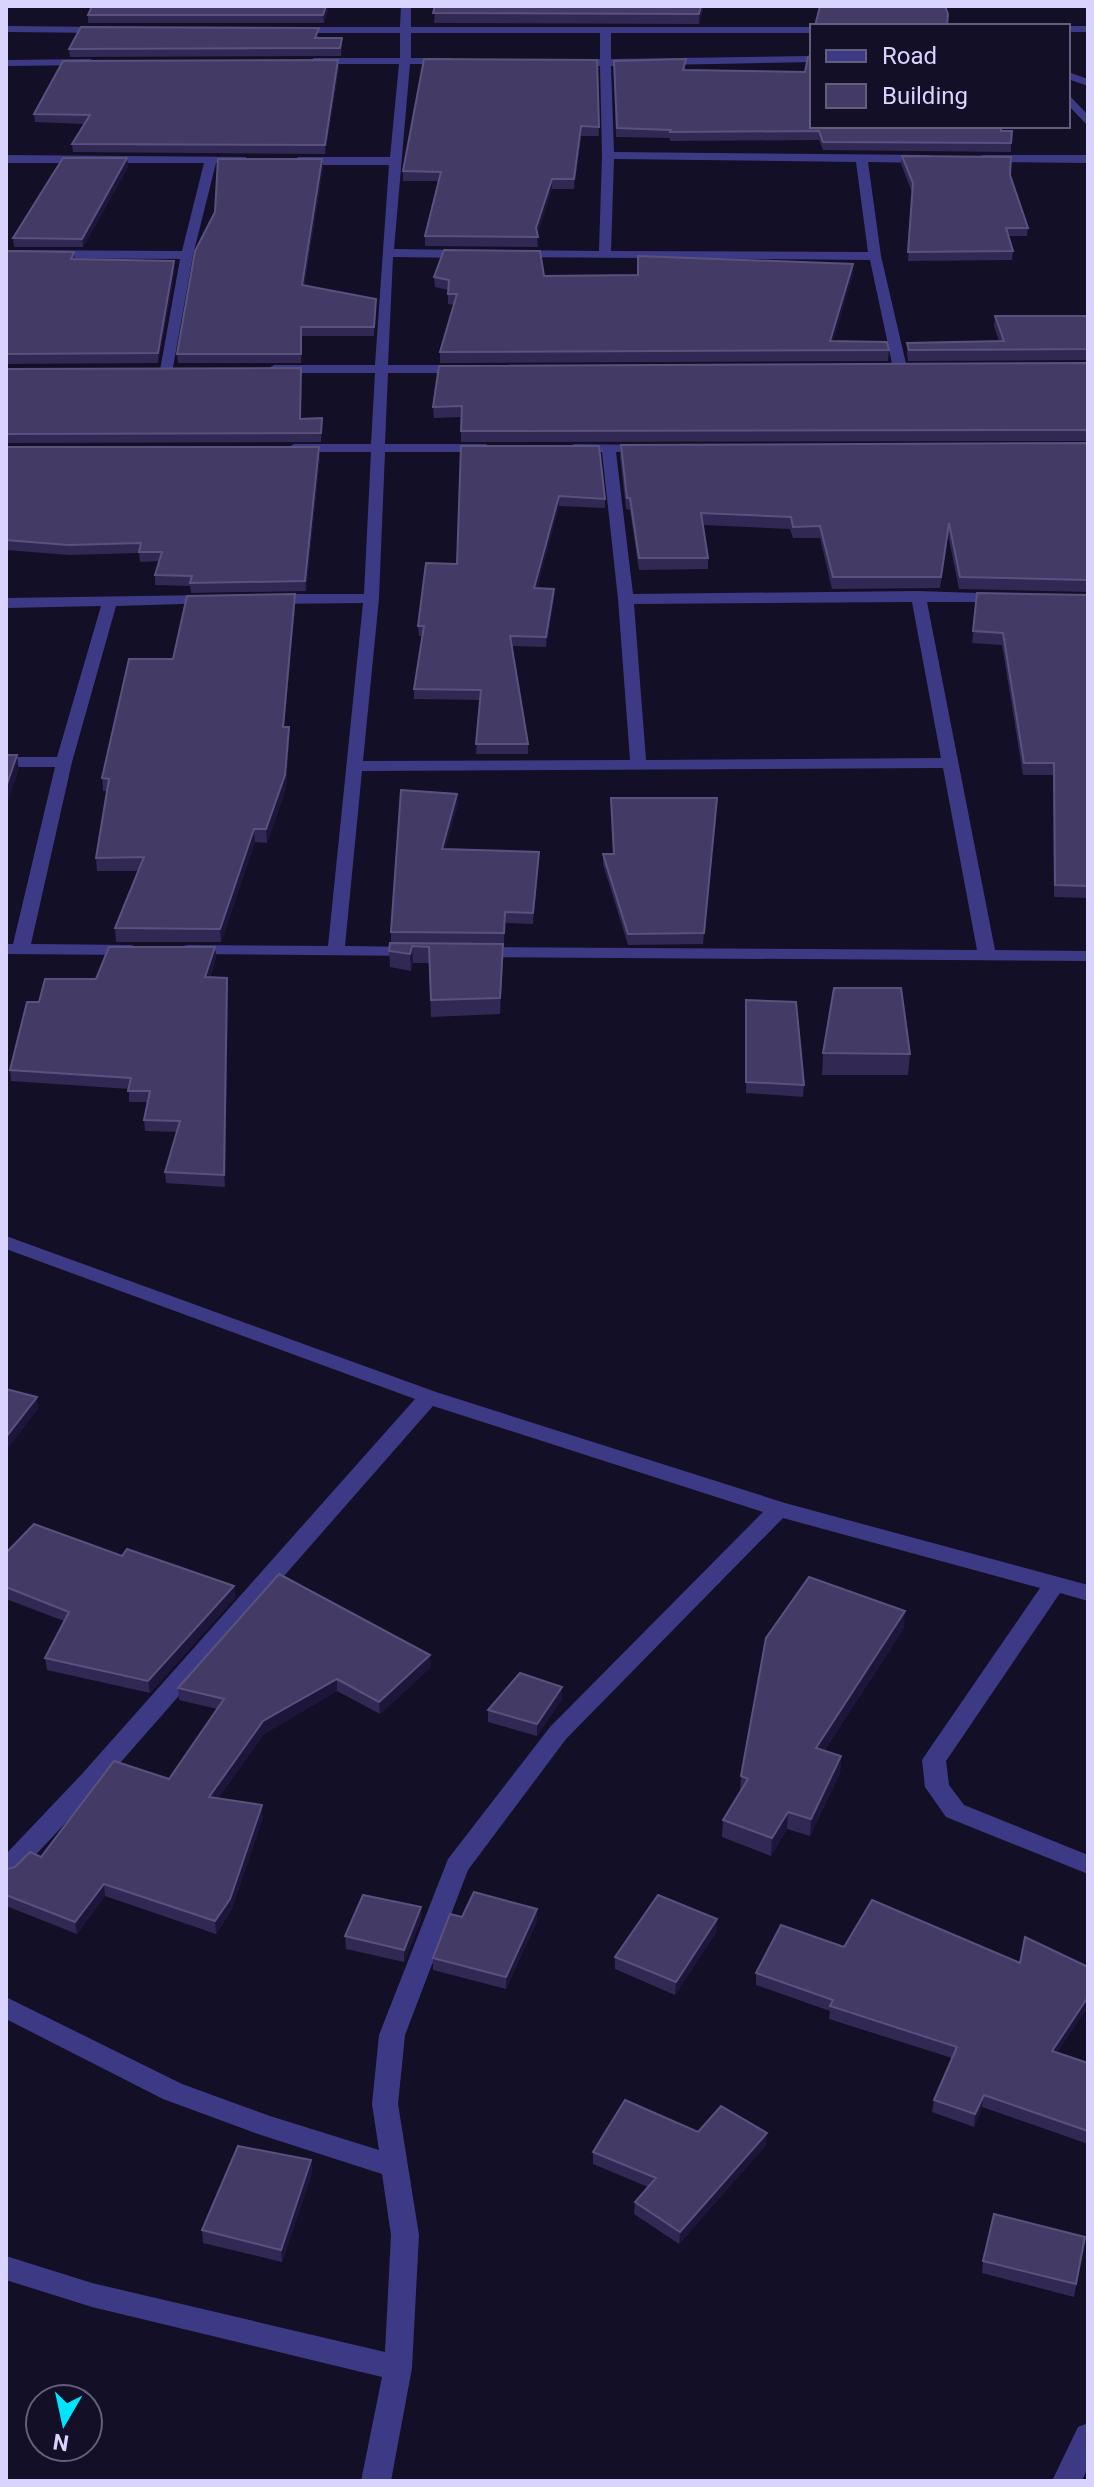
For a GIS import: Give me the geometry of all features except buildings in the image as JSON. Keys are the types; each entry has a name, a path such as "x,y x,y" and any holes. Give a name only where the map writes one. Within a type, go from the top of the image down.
{"street":[{"path":"336,952 357,766 371,598 387,253 405,61 406,6"},
{"path":"6,29 117,30"},
{"path":"276,30 810,30"},
{"path":"605,30 608,155 605,254"},
{"path":"559,62 810,59"},
{"path":"309,61 467,62"},
{"path":"6,63 101,62"},
{"path":"1070,100 1088,123"},
{"path":"608,155 938,159"},
{"path":"6,159 257,161"},
{"path":"862,159 875,256 900,368"},
{"path":"968,159 1088,159"},
{"path":"182,370 159,370 211,160"},
{"path":"288,161 396,161"},
{"path":"387,253 481,254"},
{"path":"6,254 187,255"},
{"path":"496,254 875,256"},
{"path":"884,368 915,368"},
{"path":"259,369 476,369"},
{"path":"286,448 502,448"},
{"path":"563,448 657,448"},
{"path":"609,448 626,599 638,764"},
{"path":"918,596 987,954"},
{"path":"626,599 1011,597"},
{"path":"6,603 371,598"},
{"path":"110,601 13,949 432,952"},
{"path":"6,762 64,762"},
{"path":"357,766 949,763"},
{"path":"463,952 1088,956"},
{"path":"6,1242 429,1397 779,1509 1088,1593"},
{"path":"6,1870 90,1781 429,1397"},
{"path":"376,2481 398,2368 405,2235 385,2104 392,2035 457,1866 558,1733 779,1509"},
{"path":"1055,1584 934,1760 937,1787 955,1811 1088,1865"},
{"path":"6,2007 89,2051 197,2101 280,2131 394,2166"},
{"path":"6,2268 92,2295 398,2368"},
{"path":"1067,2481 1088,2436"}]}
